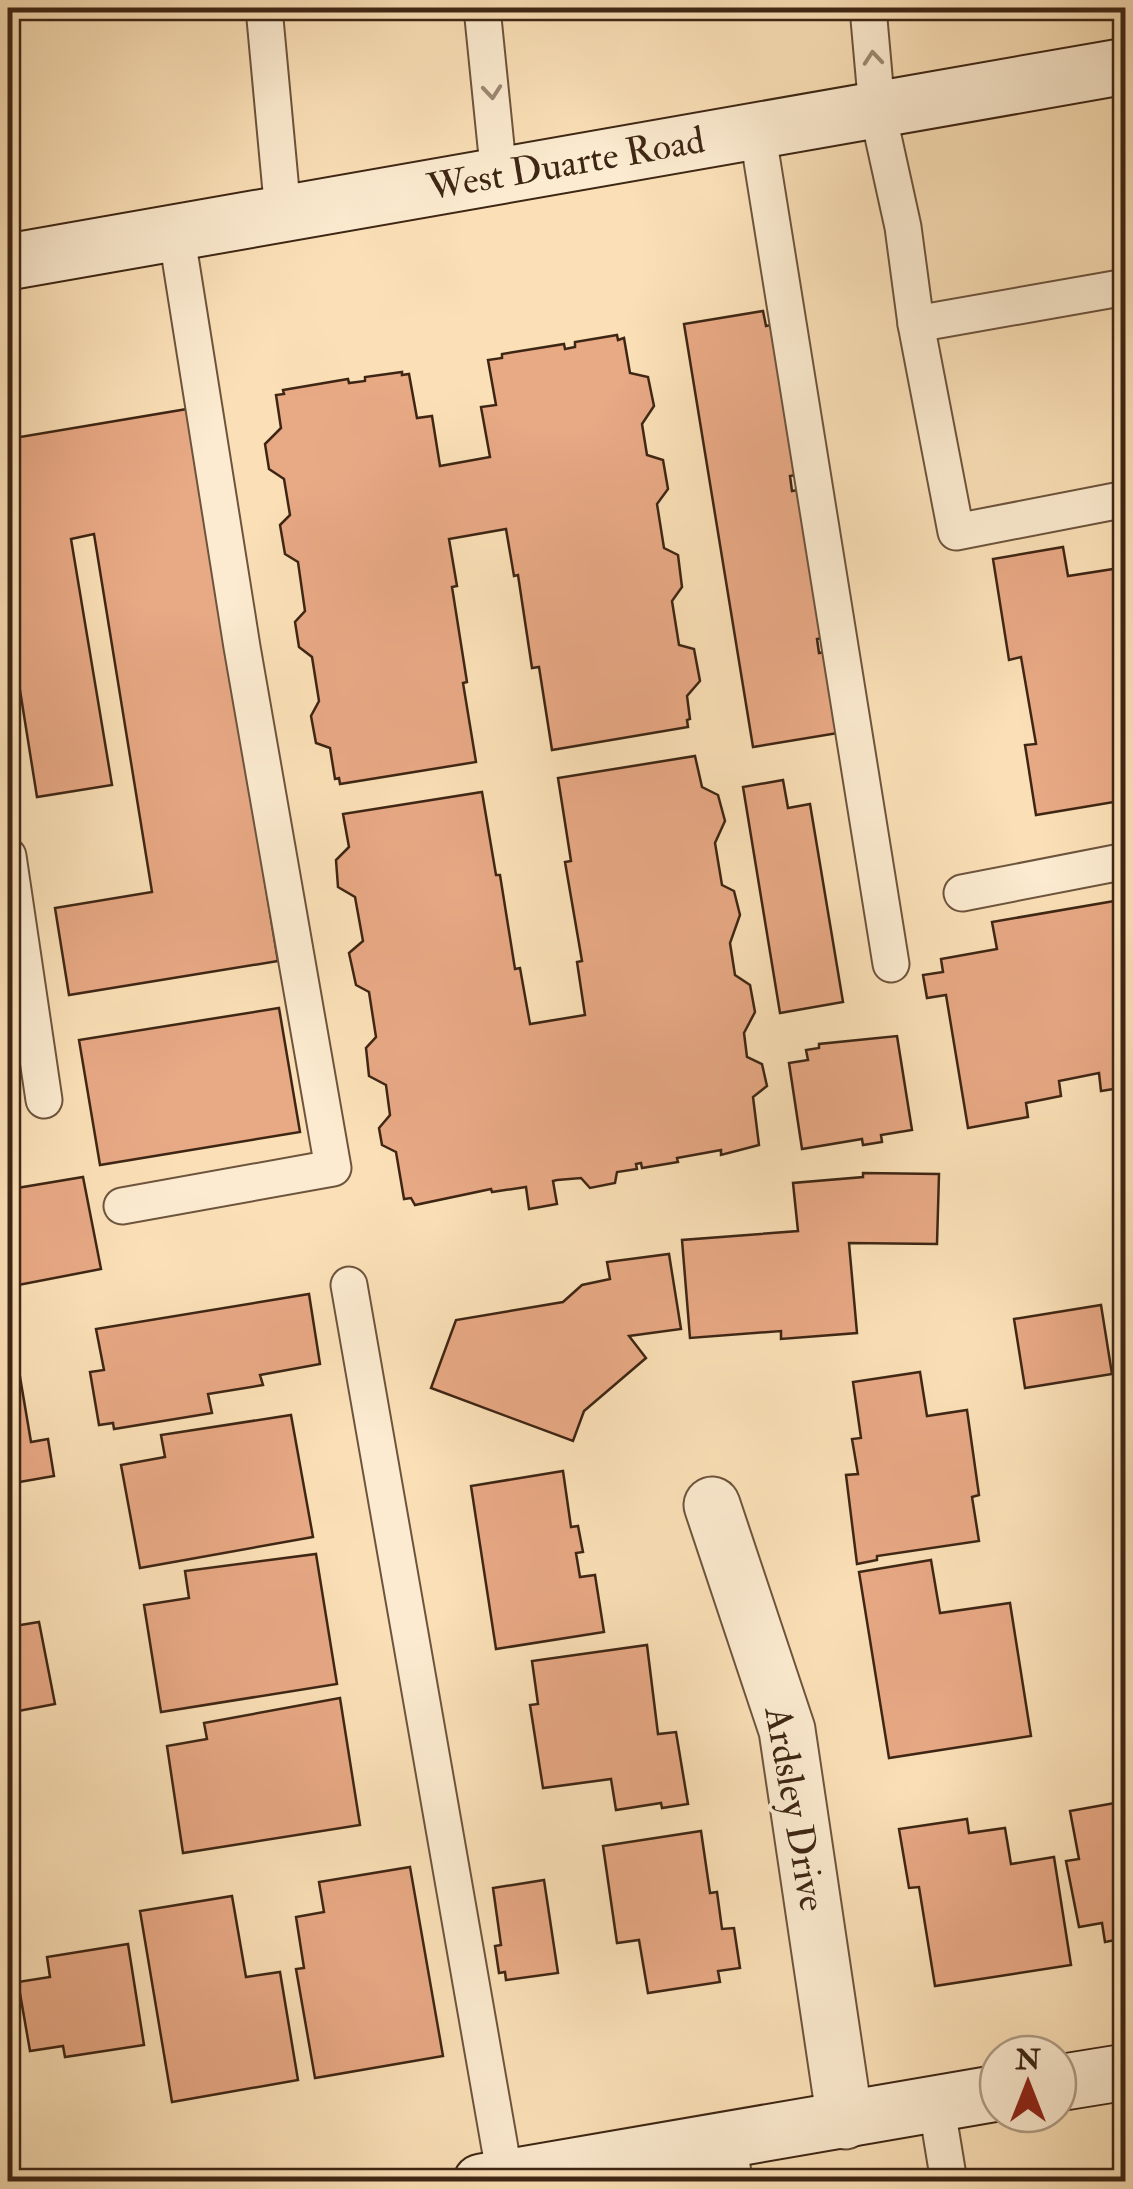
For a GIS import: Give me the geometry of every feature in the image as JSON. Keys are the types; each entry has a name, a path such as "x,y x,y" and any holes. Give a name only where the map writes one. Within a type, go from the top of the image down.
{"street":[{"name":"West Duarte Road","path":"8,262 1126,66"},
{"name":"Ardsley Drive","path":"712,1505 787,1730 844,2121"},
{"path":"1078,2080 1126,2072"},
{"path":"493,2179 732,2161 844,2121 978,2096"}],"lane":[{"path":"264,8 283,214"},
{"path":"482,8 499,176"},
{"path":"868,8 878,109 956,532 1126,498"},
{"path":"757,130 891,964"},
{"path":"122,1206 333,1168 242,647 176,232"},
{"path":"916,324 1126,286"},
{"path":"8,856 44,1100"},
{"path":"962,893 1126,861"},
{"path":"349,1285 493,2179"},
{"path":"936,2103 949,2182"}],"building":[{"path":"8,8 38,8 38,11 8,14"},
{"path":"763,311 766,326 776,324 801,474 790,476 792,491 804,489 828,637 817,639 819,653 831,651 844,732 753,747 684,324"},
{"path":"617,335 618,340 624,338 630,373 648,377 654,406 642,424 647,455 663,460 668,489 657,504 664,548 678,555 682,587 672,601 679,645 694,649 700,681 687,696 688,727 552,750 539,667 532,668 518,575 514,576 506,529 449,539 457,586 452,587 467,682 463,683 476,762 340,784 339,778 335,779 330,748 316,743 311,716 319,701 312,657 299,647 295,622 305,611 298,562 285,554 280,525 290,515 284,479 269,469 265,444 281,428 276,395 284,394 283,390 348,379 349,383 365,381 365,377 409,374 417,418 432,416 440,466 490,457 481,407 496,405 488,360 564,344 565,349 575,347 575,342"},
{"path":"187,409 278,961 69,995 55,908 152,892 94,534 71,539 112,785 37,797 8,615 8,439"},
{"path":"1063,547 1068,576 1126,567 1126,800 1036,815 1025,745 1036,744 1021,657 1009,660 993,559"},
{"path":"695,756 702,787 718,795 725,821 715,843 722,885 734,891 740,915 730,943 735,975 750,985 755,1012 744,1033 747,1057 762,1064 767,1086 753,1097 759,1145 721,1155 721,1150 677,1158 678,1162 642,1168 641,1163 636,1164 637,1169 617,1172 615,1183 590,1188 581,1178 553,1181 557,1204 529,1209 526,1187 492,1192 491,1189 415,1205 411,1198 404,1199 396,1152 382,1145 379,1128 390,1115 386,1085 369,1076 366,1048 376,1037 369,992 356,985 349,953 363,941 355,897 338,887 336,860 349,847 343,814 482,792 515,969 520,968 530,1024 585,1015 577,962 582,961 565,862 571,861 558,778"},
{"path":"783,780 788,808 810,804 843,1002 780,1013 743,787"},
{"path":"1126,899 1126,1087 1101,1091 1099,1073 1059,1081 1061,1096 1026,1103 1028,1117 968,1128 946,995 927,998 923,975 943,972 941,959 997,949 992,922"},
{"path":"279,1008 300,1132 100,1165 79,1040"},
{"path":"897,1036 912,1130 881,1135 882,1142 863,1145 862,1139 802,1149 789,1063 808,1060 806,1050 819,1048 819,1044"},
{"path":"8,1172 11,1189 83,1177 101,1269 8,1287"},
{"path":"863,1173 939,1174 937,1244 849,1243 857,1333 781,1339 781,1331 690,1338 682,1240 798,1231 793,1183 863,1177"},
{"path":"669,1254 681,1329 629,1336 646,1358 584,1411 573,1441 431,1388 456,1320 563,1302 582,1285 610,1279 607,1262"},
{"path":"309,1294 320,1364 260,1375 263,1385 208,1394 212,1413 114,1429 113,1423 99,1425 90,1372 104,1370 96,1329"},
{"path":"1101,1305 1112,1374 1025,1388 1014,1319"},
{"path":"19,1371 31,1442 48,1439 54,1476 8,1484 8,1373"},
{"path":"920,1372 927,1416 967,1410 979,1495 972,1497 979,1541 877,1556 877,1560 857,1564 846,1475 858,1474 852,1439 861,1438 853,1382"},
{"path":"291,1415 313,1537 140,1568 121,1465 165,1457 161,1435"},
{"path":"563,1471 571,1527 578,1526 583,1552 576,1553 580,1577 595,1575 604,1632 496,1649 471,1486"},
{"path":"316,1554 337,1684 161,1712 144,1605 189,1598 185,1571"},
{"path":"931,1560 940,1613 1010,1603 1031,1736 889,1758 859,1572"},
{"path":"39,1622 55,1704 8,1713 8,1627"},
{"path":"647,1645 658,1734 676,1732 688,1804 662,1808 661,1803 616,1810 611,1779 543,1788 530,1705 538,1704 532,1661"},
{"path":"340,1698 360,1825 183,1853 167,1746 207,1739 204,1723"},
{"path":"1126,1801 1126,1938 1105,1942 1102,1923 1079,1927 1066,1861 1079,1859 1070,1811"},
{"path":"967,1819 969,1833 1005,1828 1011,1864 1054,1857 1071,1965 935,1986 919,1887 909,1888 899,1829"},
{"path":"701,1831 710,1893 717,1892 722,1929 734,1928 740,1968 718,1971 720,1982 648,1993 639,1940 617,1943 603,1846"},
{"path":"410,1867 443,2056 315,2078 296,1969 304,1968 296,1917 324,1912 319,1882"},
{"path":"544,1880 558,1973 506,1980 505,1972 499,1973 495,1946 501,1945 493,1888"},
{"path":"232,1896 246,1977 280,1972 298,2080 172,2102 140,1911"},
{"path":"128,1944 144,2045 65,2057 63,2046 30,2051 18,1982 50,1977 47,1957"}]}
